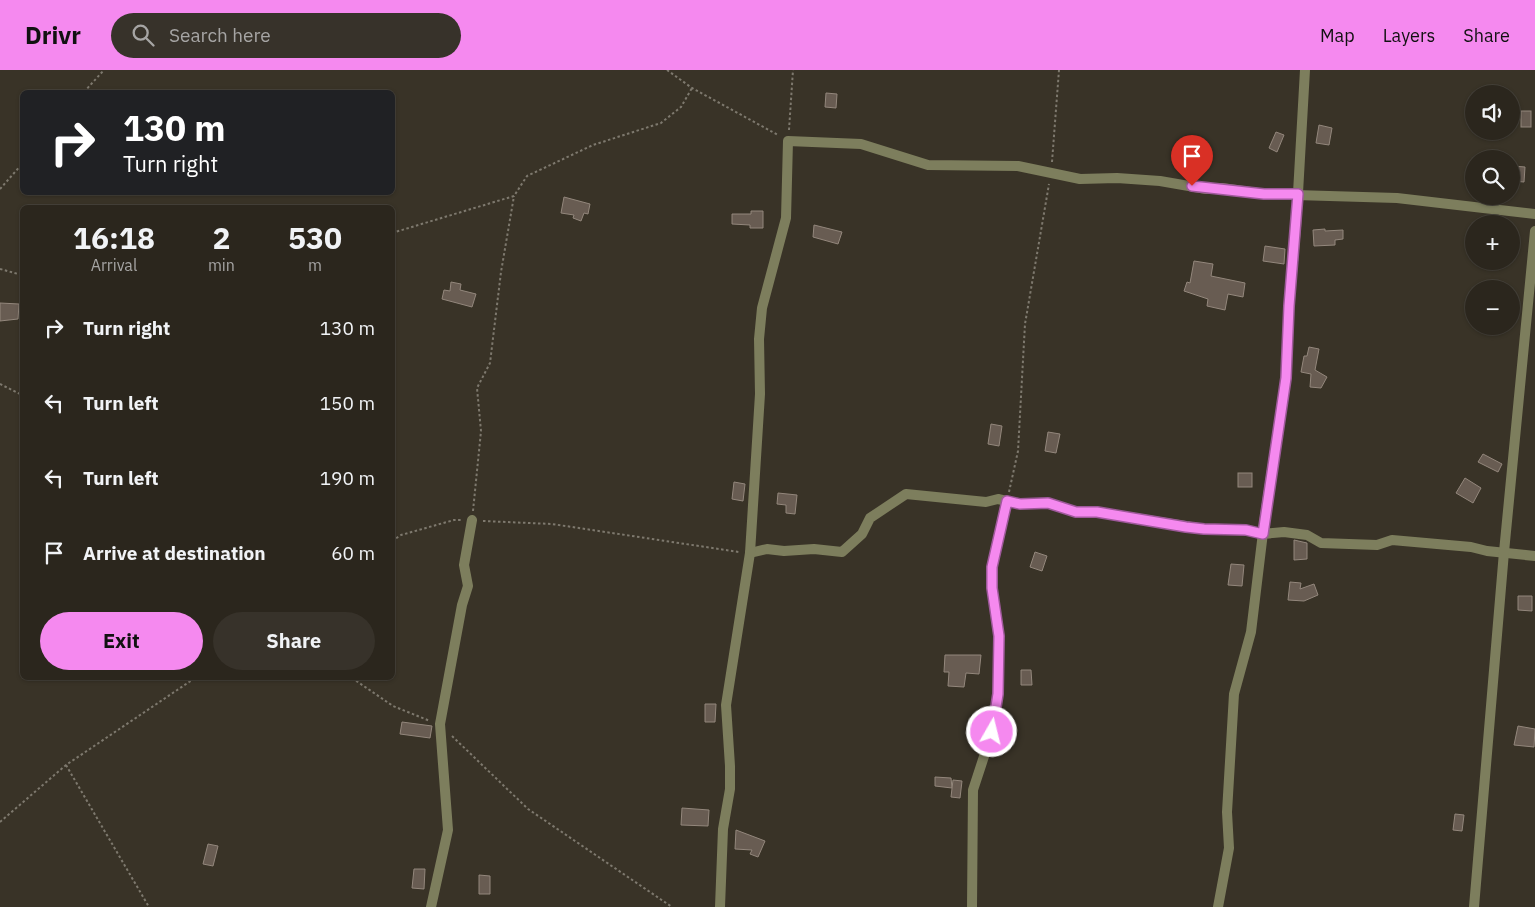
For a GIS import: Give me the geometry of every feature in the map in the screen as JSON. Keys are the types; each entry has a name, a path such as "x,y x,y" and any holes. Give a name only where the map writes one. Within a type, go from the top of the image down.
{"street":[{"path":"1218,907 1229,848 1227,812 1234,694 1251,632 1286,378 1305,70"},
{"path":"720,907 723,828 730,789 726,705 750,553 760,394 759,340 762,308 786,218 788,140 861,144 928,165 1018,166 1080,179 1117,178 1152,180 1206,189 1222,188 1264,194 1397,198 1535,214"},
{"path":"1474,907 1504,552 1535,232"},
{"path":"750,553 767,549 784,551 814,549 842,552 862,534 870,518 906,494 986,502 998,499 1020,504 1048,503 1076,512 1097,512 1186,527 1246,530 1263,534 1284,532 1307,536 1321,544 1377,545 1392,540 1471,546 1487,551 1535,556"},
{"path":"972,907 973,790 992,732 998,694 999,636 992,588 992,567 1007,501"},
{"path":"431,907 448,830 440,724 462,606 468,586 464,565 472,520"}],"path":[{"path":"86,90 104,70"},
{"path":"667,70 692,88 788,140 793,70"},
{"path":"1007,501 1018,451 1026,324 1051,172 1059,70"},
{"path":"472,520 481,432 477,388 490,363 501,272 514,196 527,176 593,145 661,124 681,107 692,88"},
{"path":"0,189 20,166"},
{"path":"395,232 514,196"},
{"path":"0,269 20,274"},
{"path":"0,384 20,394"},
{"path":"395,539 401,535 454,520 472,520 552,524 750,553"},
{"path":"0,822 66,765 192,680"},
{"path":"355,680 393,706 440,724 528,809 672,907"},
{"path":"66,765 149,907"}],"building":[{"path":"826,93 837,94 836,108 825,107"},
{"path":"1521,111 1531,111 1531,127 1521,127"},
{"path":"1319,125 1332,128 1329,145 1316,143"},
{"path":"1276,132 1284,135 1277,152 1269,148"},
{"path":"1520,167 1525,167 1524,182 1520,182"},
{"path":"564,197 590,204 588,214 584,213 581,221 573,218 574,215 561,213"},
{"path":"751,211 763,211 763,228 750,228 750,225 732,224 732,214 751,214"},
{"path":"814,225 842,232 838,244 813,237"},
{"path":"1325,229 1325,231 1343,230 1343,239 1335,240 1335,245 1314,246 1313,230"},
{"path":"1265,246 1285,249 1284,264 1263,261"},
{"path":"1194,261 1213,264 1211,276 1245,283 1243,297 1228,294 1225,310 1207,306 1208,299 1184,291 1187,282 1190,283"},
{"path":"451,282 461,284 460,290 476,294 472,307 442,299 444,290 450,291"},
{"path":"0,303 19,304 18,319 0,321"},
{"path":"1309,347 1319,349 1315,370 1327,377 1321,388 1310,387 1311,374 1301,372 1304,356 1307,356"},
{"path":"991,424 1002,426 999,446 988,444"},
{"path":"1048,432 1060,434 1056,453 1045,451"},
{"path":"1483,454 1502,464 1498,472 1478,462"},
{"path":"1238,473 1252,473 1252,487 1238,487"},
{"path":"1465,478 1481,488 1473,503 1456,493"},
{"path":"734,482 745,484 743,501 732,499"},
{"path":"778,493 797,495 795,514 786,513 786,505 777,504"},
{"path":"1294,540 1307,543 1307,559 1294,560"},
{"path":"1035,552 1047,556 1042,571 1030,567"},
{"path":"1231,564 1244,565 1242,586 1228,585"},
{"path":"1290,582 1301,583 1300,589 1314,584 1318,595 1304,601 1288,600"},
{"path":"1518,596 1532,596 1532,611 1518,610"},
{"path":"945,655 981,655 979,674 966,673 964,687 948,686 949,672 944,672"},
{"path":"1021,670 1031,670 1032,685 1021,685"},
{"path":"705,704 716,704 715,722 705,722"},
{"path":"402,722 432,726 430,738 400,734"},
{"path":"1518,726 1535,729 1534,747 1514,745"},
{"path":"935,777 951,778 952,788 935,786"},
{"path":"953,780 962,781 960,798 951,797"},
{"path":"682,808 709,810 708,826 681,825"},
{"path":"1455,814 1464,815 1462,831 1453,830"},
{"path":"736,830 765,841 758,857 750,854 752,850 735,849"},
{"path":"208,844 218,846 213,866 203,864"},
{"path":"414,869 425,869 424,889 412,888"},
{"path":"479,875 490,876 490,894 479,894"}],"route":[{"path":"992,732 998,694 999,636 992,588 992,567 1007,501 1020,504 1048,503 1076,512 1097,512 1186,527 1246,530 1263,534 1286,378 1289,306 1298,194 1264,194 1192,186"}]}
